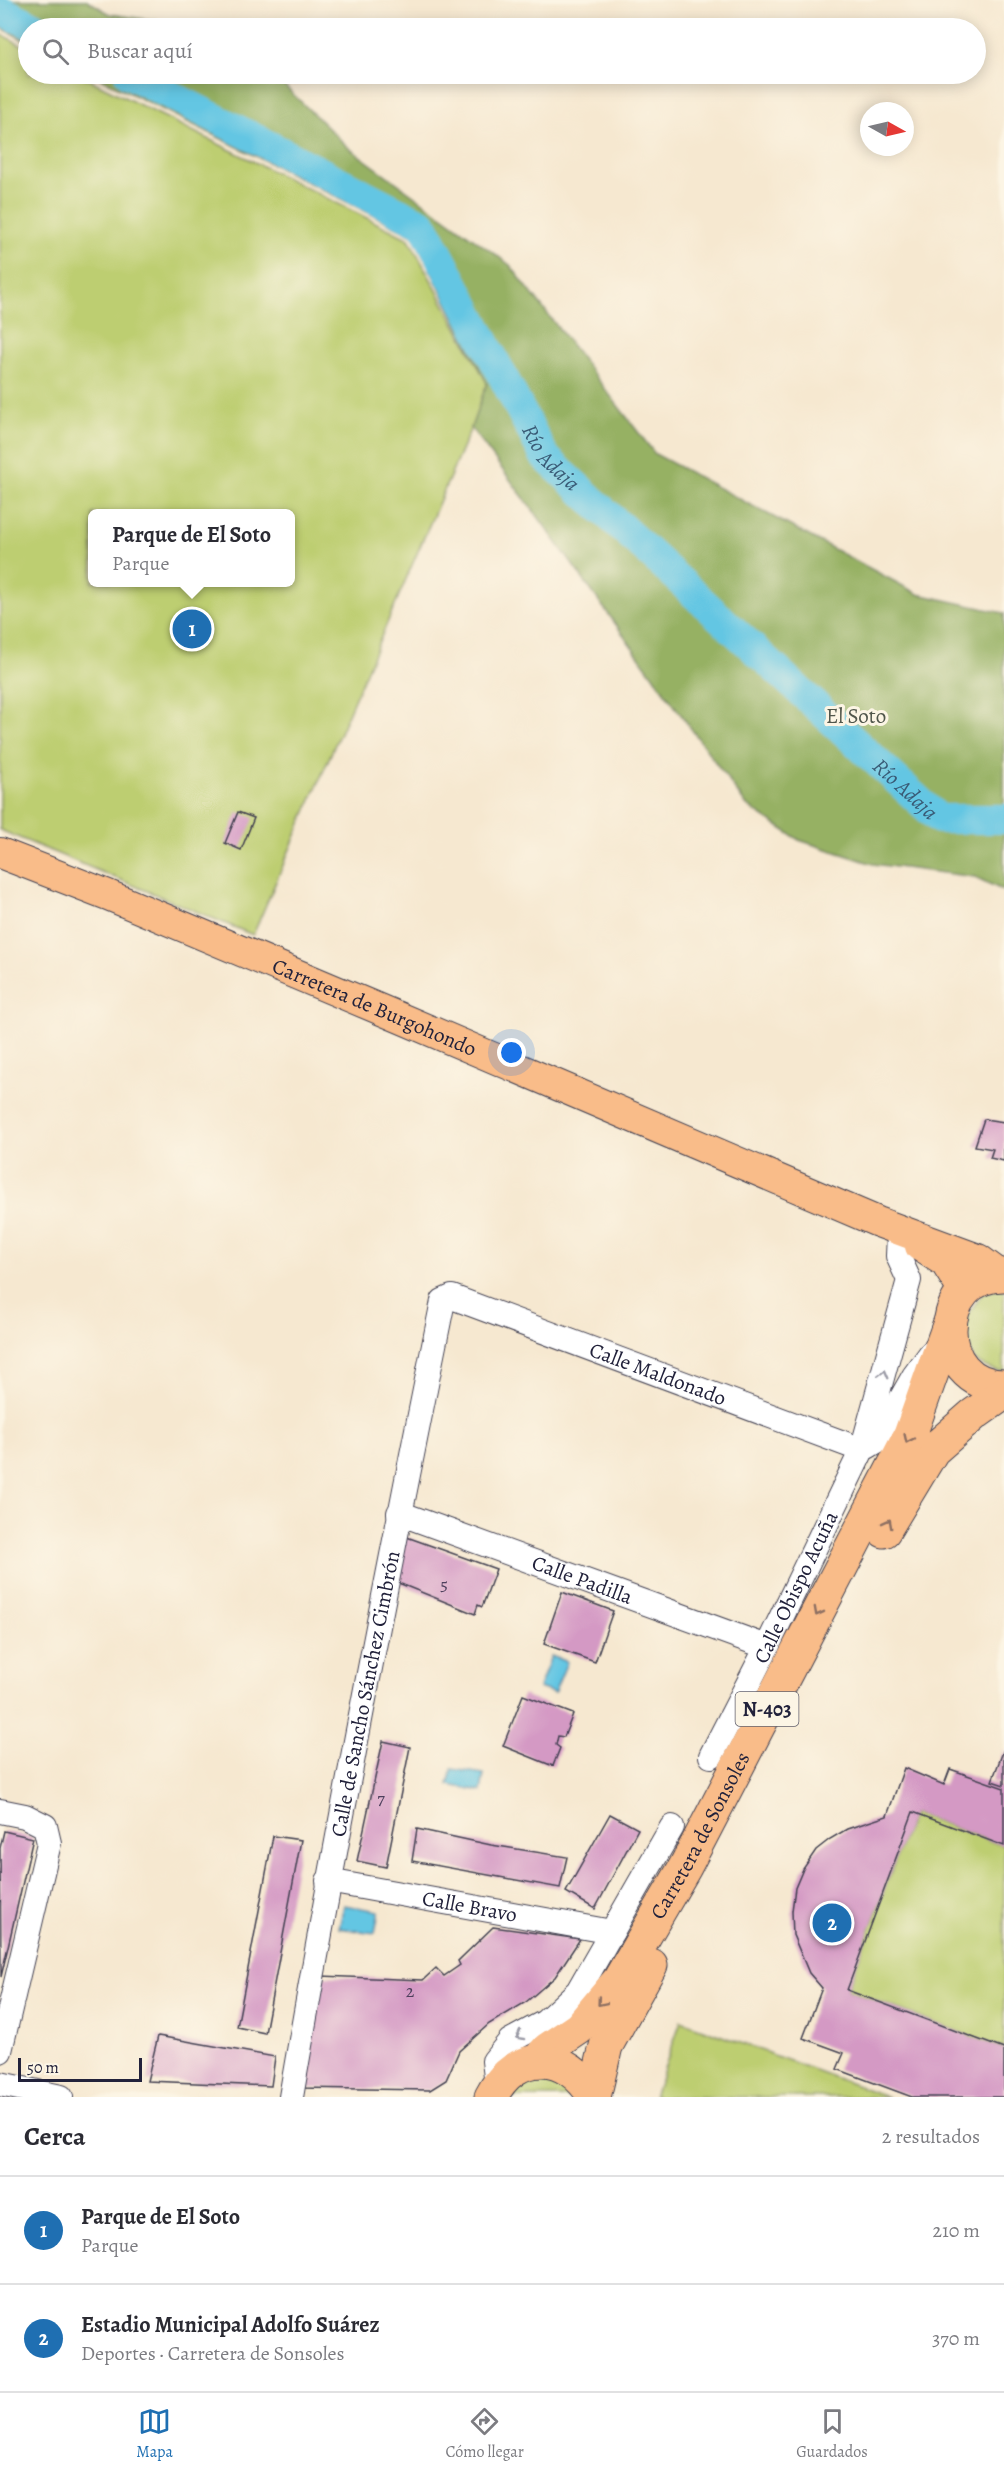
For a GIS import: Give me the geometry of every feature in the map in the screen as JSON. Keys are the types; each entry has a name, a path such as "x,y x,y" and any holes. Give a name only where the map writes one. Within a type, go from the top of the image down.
{"highway":[{"path":"964,1292 974,1283 1002,1275"},
{"name":"N-403","path":"947,1329 954,1307 964,1292"},
{"path":"947,1329 953,1353 963,1368 978,1380 995,1386 1004,1386"},
{"name":"Carretera de Sonsoles","path":"537,2061 548,2049 579,2028 619,1980 685,1867 910,1435 947,1329"},
{"name":"Carretera de Sonsoles","path":"594,2097 606,2046 640,1982 702,1879 896,1508 933,1450 974,1414 1004,1393"},
{"name":"N-403","path":"494,2091 510,2072 537,2061 555,2063 572,2070 585,2082 594,2097"}],"main road":[{"name":"Carretera de Burgohondo","path":"0,853 100,892 398,1017 889,1228 978,1259 1002,1275"},
{"name":"Carretera de Burgohondo","path":"889,1228 945,1262 964,1292"}],"street":[{"name":"Calle Obispo Acuña","path":"711,1756 767,1647 862,1450 909,1280 889,1228"},
{"name":"Calle Maldonado","path":"452,1297 862,1450"},
{"name":"Calle de Sancho Sánchez Cimbrón","path":"291,2097 328,1881 399,1513 443,1301 452,1297"},
{"name":"Calle Obispo Acuña","path":"862,1450 877,1441 914,1376 947,1329"},
{"name":"Calle Padilla","path":"399,1513 767,1647"},
{"path":"0,1811 25,1816 45,1826 49,1843 0,2050"},
{"path":"494,2091 494,2061 510,2041 545,2022 578,1991 672,1827"},
{"name":"Calle Bravo","path":"328,1881 612,1932"},
{"path":"0,2084 61,2097"}],"green space":[{"path":"0,0 87,0 110,14 139,18 18,18 18,37 0,27"},
{"path":"0,34 18,43 18,84 98,84 409,239 487,383 471,428 253,935 0,830"},
{"name":"El Soto","path":"112,84 282,84 349,148 510,265 655,454 918,594 1004,613 1004,891 975,877 873,864 799,840 747,806 471,428 487,383 413,235"},
{"path":"1004,1288 1004,1372 983,1366 972,1356 963,1321 983,1293"},
{"path":"913,1812 1004,1846 1004,2049 847,1990"},
{"path":"681,2021 888,2097 654,2097"},
{"path":"555,2077 578,2097 507,2097 528,2078"}],"water":[{"path":"551,1656 567,1662 554,1693 539,1688"},
{"path":"452,1769 484,1774 481,1791 448,1785"},
{"path":"344,1905 379,1911 375,1933 339,1928"}],"building":[{"path":"238,812 254,818 241,850 225,843"},
{"path":"984,1119 1004,1122 1004,1161 990,1158 993,1149 975,1146"},
{"path":"404,1536 496,1569 482,1607 478,1605 475,1614 396,1582"},
{"path":"562,1592 613,1611 595,1662 544,1644"},
{"path":"523,1695 573,1714 564,1737 558,1736 556,1745 560,1748 553,1766 503,1746"},
{"path":"383,1741 410,1747 386,1867 357,1861"},
{"path":"1004,1749 1004,1785 992,1781"},
{"path":"904,1768 944,1785 950,1769 1004,1788 1004,1846 913,1812 847,1990 1004,2049 1004,2097 912,2097 837,2069 844,2053 803,2038 822,1988 809,1973 793,1935 792,1911 795,1888 803,1869 816,1850 830,1839 847,1829 887,1816"},
{"path":"610,1814 638,1829 595,1909 566,1892"},
{"path":"417,1829 491,1845 567,1857 560,1888 412,1861"},
{"path":"4,1831 33,1838 1,1977 0,1848"},
{"path":"273,1836 301,1840 265,2033 237,2027"},
{"path":"493,1927 580,1939 555,1977 526,2002 489,2024 459,2051 446,2080 430,2090 299,2088 321,1976 423,1980 436,1968 444,1976 460,1965 458,1961"},
{"path":"158,2036 275,2057 271,2086 147,2081"}],"waterway":[{"name":"Río Adaja","path":"0,10 18,19"},
{"name":"Río Adaja","path":"149,84 423,224 545,457 939,819 1004,819"}],"place":[{"name":"Parque de El Soto","path":"192,629"},
{"name":"Estadio Municipal Adolfo Suárez","path":"832,1923"}]}
